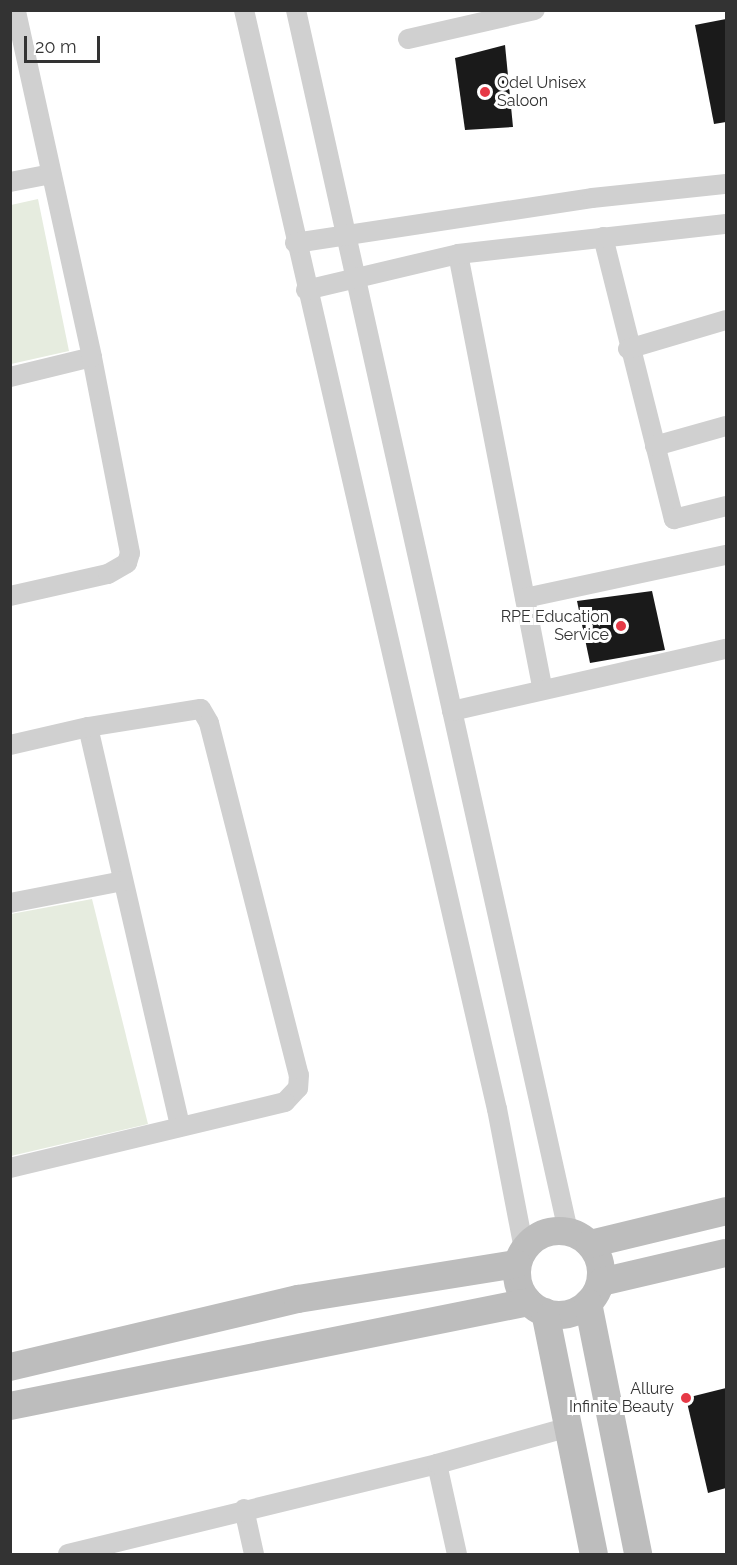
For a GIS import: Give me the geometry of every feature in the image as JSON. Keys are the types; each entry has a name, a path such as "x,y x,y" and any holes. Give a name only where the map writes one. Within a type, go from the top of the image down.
{"street":[{"path":"10,596 108,574 127,563 130,553 92,357 16,10"},
{"path":"244,10 295,243 494,1097 521,1257 517,1281 537,1307 594,1554"},
{"path":"296,10 349,237 452,711 579,1238 601,1265 595,1292 638,1554"},
{"path":"408,39 511,13 535,10"},
{"path":"10,182 51,174"},
{"path":"295,243 349,237 592,198 726,184"},
{"path":"306,290 458,254 726,224"},
{"path":"603,237 628,349 674,519 726,506"},
{"path":"458,254 543,690"},
{"path":"628,349 726,320"},
{"path":"10,377 92,357"},
{"path":"655,446 726,426"},
{"path":"525,598 726,555"},
{"path":"452,711 726,649"},
{"path":"10,745 88,727 195,708 205,714 299,1075 298,1088 285,1102 10,1168"},
{"path":"88,727 180,1127"},
{"path":"10,903 123,881"},
{"path":"10,1367 298,1299 521,1257 536,1237 551,1231 579,1238 726,1211"},
{"path":"10,1406 537,1307 567,1315 595,1292 726,1253"},
{"path":"68,1554 244,1509 437,1464 566,1428"},
{"path":"437,1464 457,1554"},
{"path":"244,1509 254,1554"}],"shaded area":[{"path":"38,199 69,351 11,364 11,205"},
{"path":"92,899 148,1124 11,1156 11,914"}],"building":[{"path":"726,19 726,122 714,124 695,25"},
{"name":"Odel Unisex Saloon","path":"505,45 513,127 465,130 455,58"},
{"name":"RPE Education Service","path":"652,591 665,650 590,663 577,601"},
{"path":"726,1388 726,1488 708,1493 686,1398"}],"place":[{"name":"Odel Unisex Saloon","path":"485,92"},
{"name":"RPE Education Service","path":"621,626"},
{"name":"Allure Infinite Beauty","path":"686,1398"}]}
